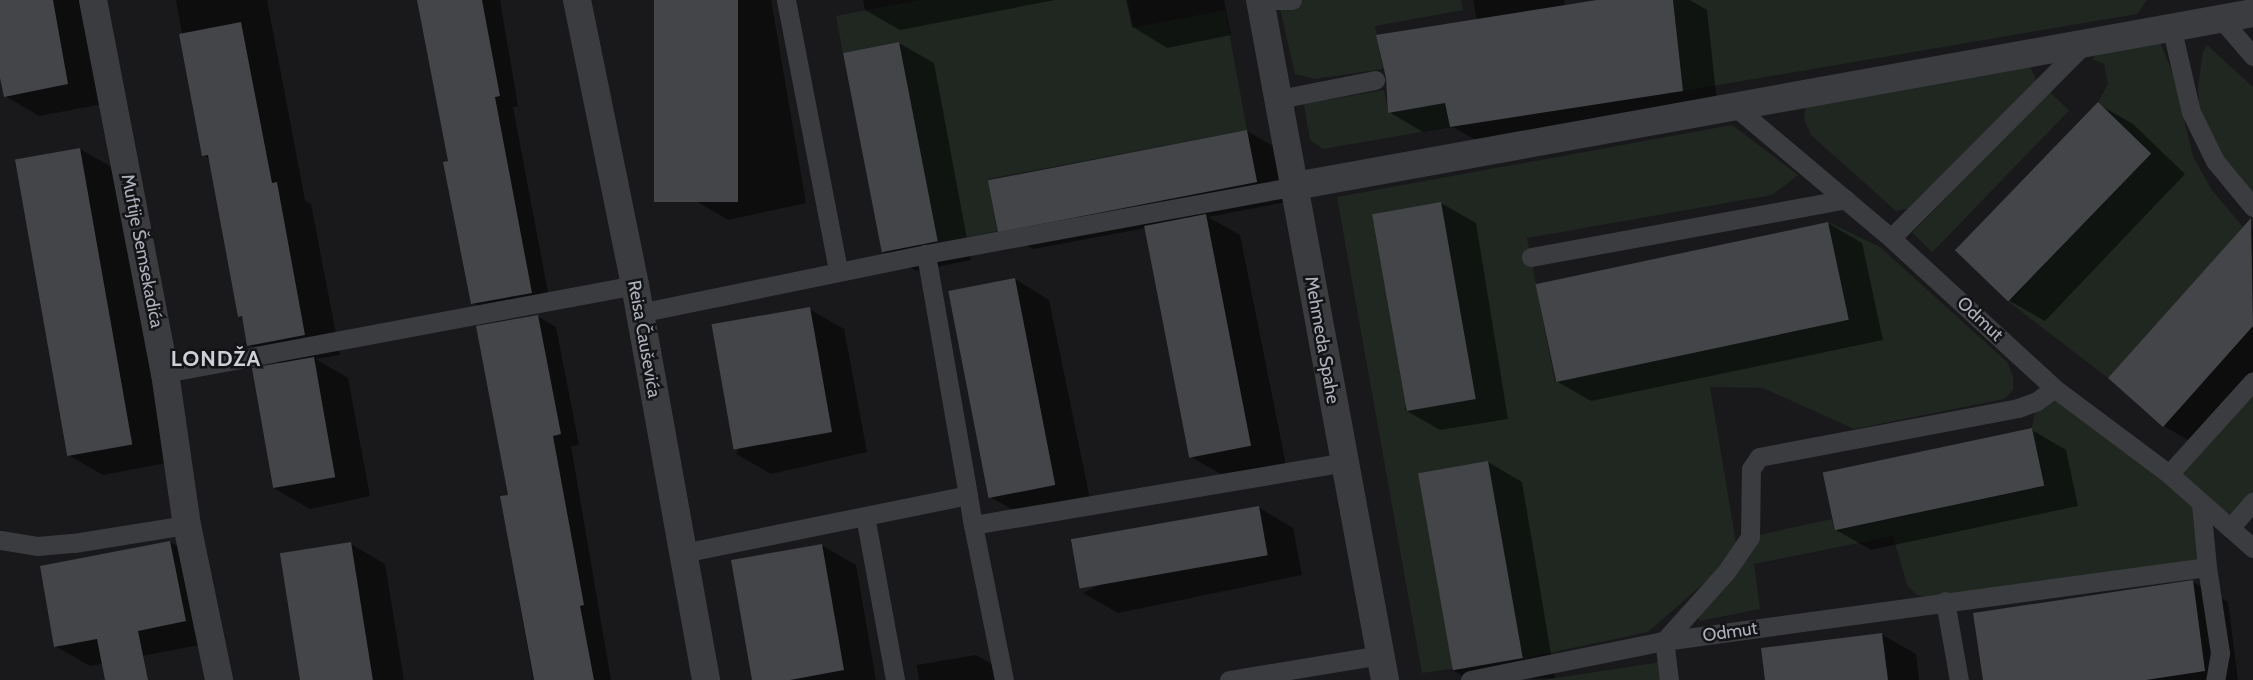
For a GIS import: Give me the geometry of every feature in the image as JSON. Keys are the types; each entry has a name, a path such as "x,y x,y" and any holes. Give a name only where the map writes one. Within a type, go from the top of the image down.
{"street":[{"name":"Muftije Šemsekadića","path":"94,0 165,373 187,525 219,680"},
{"name":"Reisa Čauševića","path":"577,0 634,285 706,680"},
{"name":"Mehmeda Spahe","path":"1260,0 1382,667"},
{"path":"1295,186 1733,105 2172,30 2253,13"}],"lane":[{"path":"786,0 838,271"},
{"path":"1268,0 1292,0"},
{"path":"2222,20 2253,56"},
{"path":"2172,30 2191,112 2215,161 2253,207"},
{"path":"1891,238 2084,44"},
{"path":"1279,100 1375,80"},
{"name":"Odmut","path":"1733,105 1891,238 2054,388 2169,474 2253,548"},
{"path":"639,313 838,271 1295,186"},
{"path":"1531,257 1846,199"},
{"path":"926,254 973,525 1004,680"},
{"path":"165,373 634,285"},
{"path":"2169,474 2253,381"},
{"path":"1669,680 1664,642 1726,572 1750,537 1751,469 1759,457 2018,408 2037,401 2054,388"},
{"path":"973,525 1344,462"},
{"path":"683,552 968,495"},
{"path":"2230,528 2253,502"},
{"path":"2201,503 2207,567 2220,653 2215,680"},
{"path":"865,516 895,680"},
{"path":"0,540 37,546 74,543 187,525"},
{"name":"Odmut","path":"1470,680 1664,642 2207,567"},
{"path":"1946,602 1959,680"},
{"path":"1229,680 1382,667"}],"shaded area":[{"path":"919,0 1126,0 1132,28 1225,10 1247,130 988,179 997,231 937,243 899,42 843,53 836,16"},
{"path":"1278,0 1461,0 1463,10 1375,26 1383,69 1314,79 1295,74"},
{"path":"1673,0 2147,0 2137,14 1683,91"},
{"path":"2160,42 2173,74 2193,156 2211,189 2243,227 2108,378 2009,302 2151,153 2098,102 2108,84 2104,64 2092,59 2101,48"},
{"path":"2207,45 2253,87 2253,197 2215,161 2200,118 2198,87 2203,52"},
{"path":"2029,65 2036,79 2022,99 1911,208 1896,211 1811,135 1804,119 1806,103"},
{"path":"1384,90 1388,113 1445,103 1450,127 1323,149 1310,140 1304,104"},
{"path":"2049,91 2069,110 1932,252 1912,233"},
{"path":"1732,125 1798,175 1772,195 1527,238 1555,382 1849,320 1828,222 1880,247 2007,362 2013,376 2013,390 2004,399 1854,429 1763,388 1710,387 1736,543 1714,574 1648,632 1521,659 1422,673 1337,197"},
{"path":"2253,381 2253,502 2230,528 2201,504 2207,567 1945,601 1917,595 1907,585 1893,536 1754,564 1760,609 1700,621 1692,609 1750,537 1832,519 1835,531 2044,486 2032,428 2037,401 2054,388 2169,474"},
{"path":"1661,662 1663,680 1543,680"}],"building":[{"path":"0,0 53,0 68,84 4,97 0,78"},
{"path":"417,0 482,0 500,96 495,97 532,293 471,304 443,162 448,161"},
{"path":"654,0 738,0 738,202 654,202"},
{"path":"1597,0 1673,0 1683,91 1450,127 1445,103 1388,113 1386,78 1376,35"},
{"path":"241,22 272,183 277,182 305,335 247,346 242,316 238,317 208,155 202,156 179,34"},
{"path":"899,42 938,241 882,252 843,53"},
{"path":"2098,102 2151,153 2008,302 1955,250"},
{"path":"1247,130 1257,182 998,232 988,180"},
{"path":"80,148 132,444 67,456 15,159"},
{"path":"1441,202 1476,399 1407,411 1372,214"},
{"path":"1206,214 1251,446 1189,458 1144,226"},
{"path":"2251,218 2253,326 2163,427 2108,378"},
{"path":"1828,222 1849,320 1556,382 1536,284"},
{"path":"1015,278 1055,485 989,498 948,291"},
{"path":"810,307 832,432 734,449 712,324"},
{"path":"538,315 561,434 553,436 584,605 580,606 594,680 534,680 500,496 508,495 476,326"},
{"path":"314,357 335,477 273,488 252,368"},
{"path":"2032,428 2044,486 1835,530 1823,472"},
{"path":"1488,461 1523,658 1453,670 1418,473"},
{"path":"1259,506 1268,555 1080,588 1071,539"},
{"path":"170,541 186,621 138,631 148,680 105,680 97,639 54,647 40,566"},
{"path":"351,542 373,680 300,680 280,553"},
{"path":"822,544 844,670 790,680 752,680 731,560"},
{"path":"2193,580 2205,671 2146,680 1983,680 1973,613"},
{"path":"1882,633 1888,680 1765,680 1761,648"}],"district":[{"name":"LONDŽA","path":"216,359"}]}
